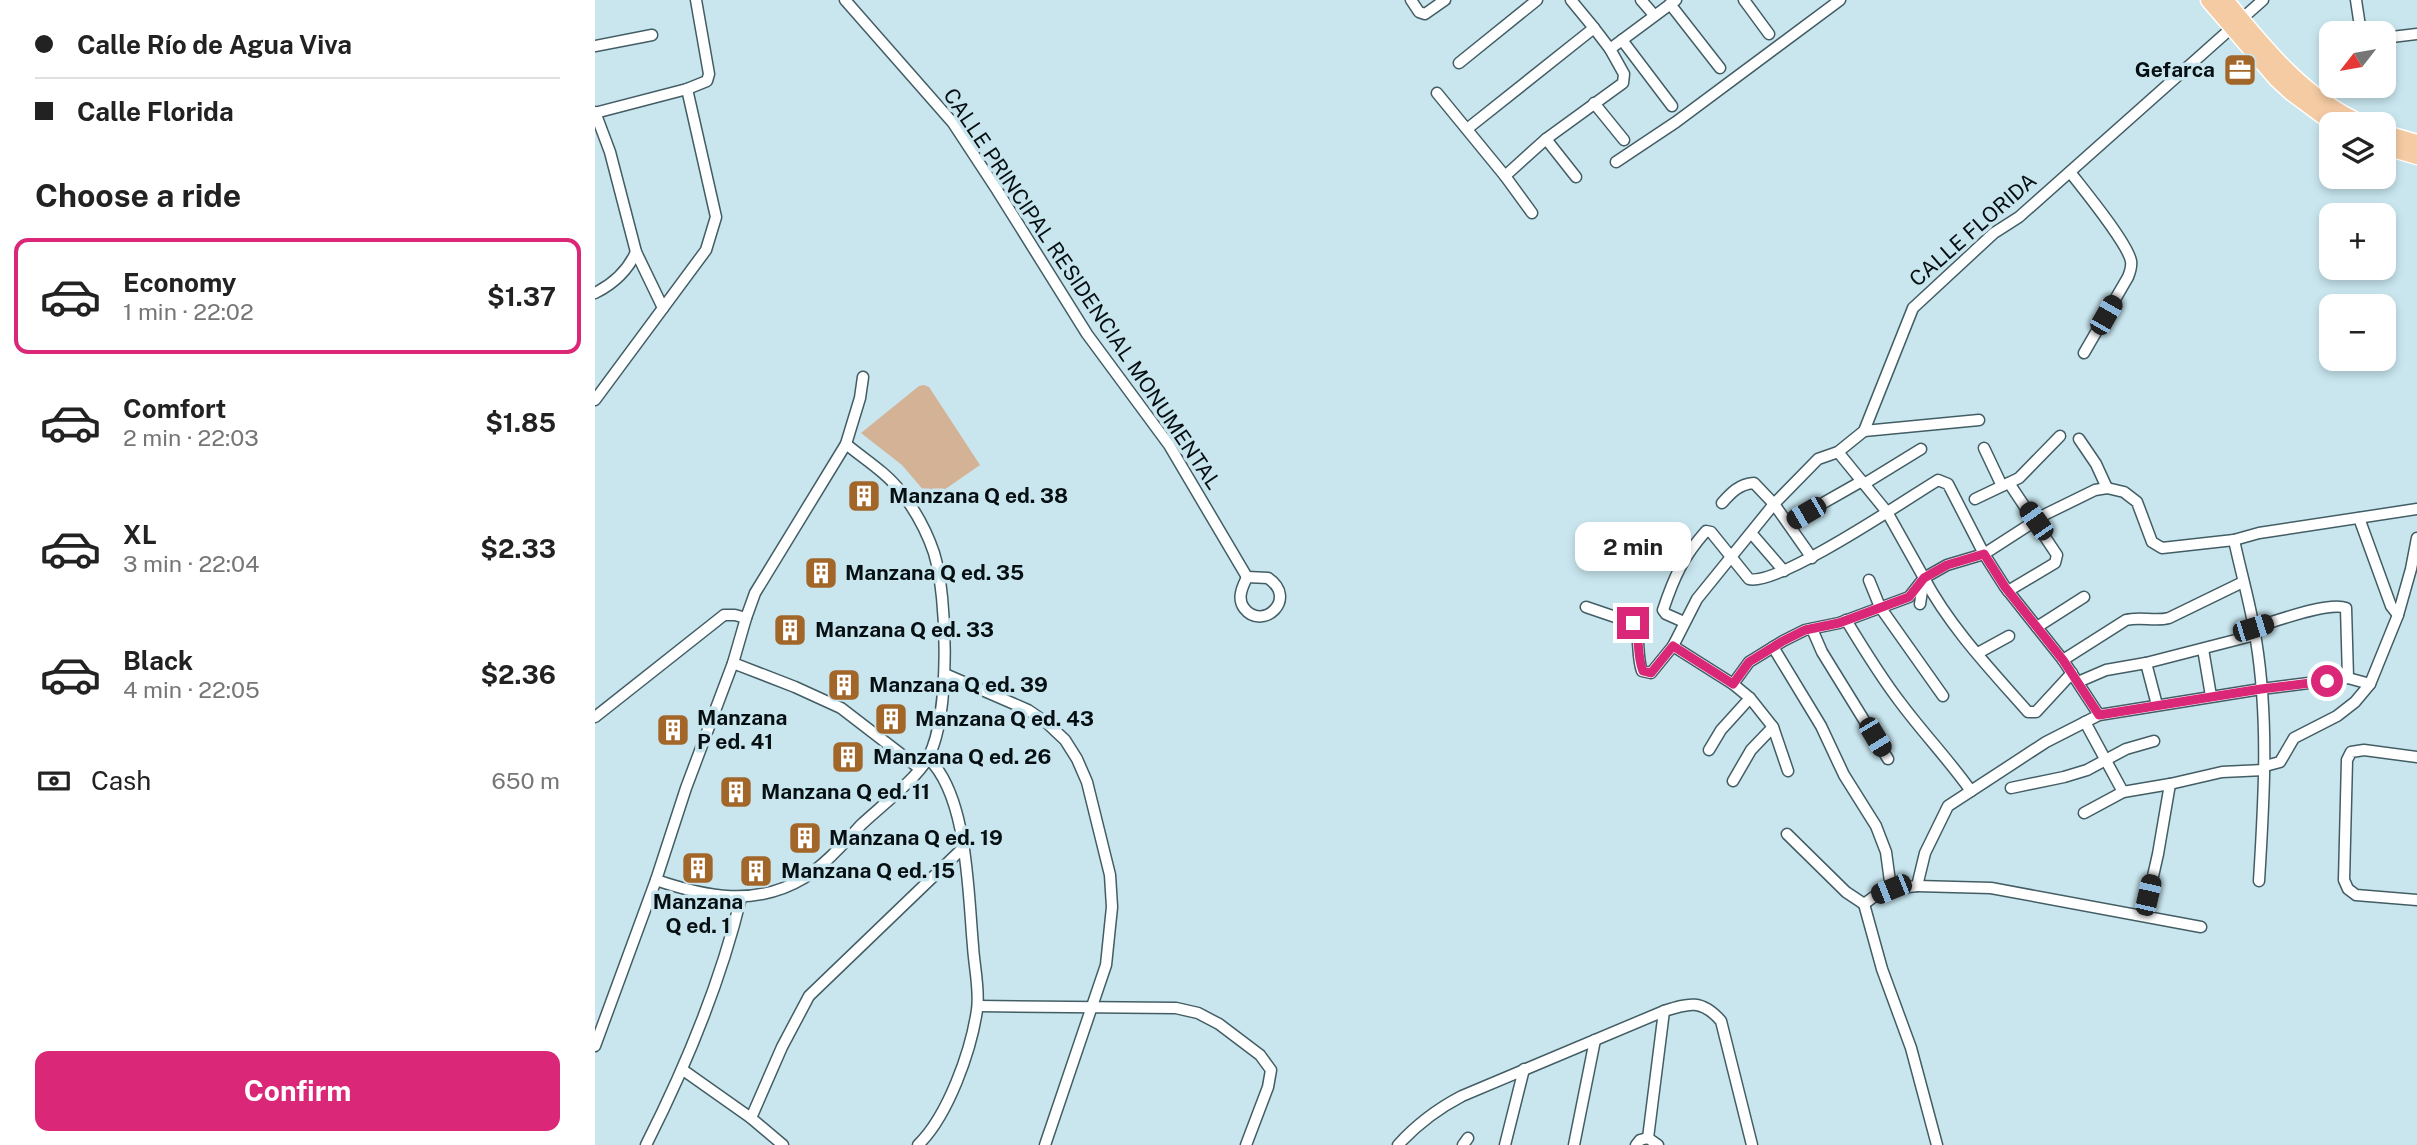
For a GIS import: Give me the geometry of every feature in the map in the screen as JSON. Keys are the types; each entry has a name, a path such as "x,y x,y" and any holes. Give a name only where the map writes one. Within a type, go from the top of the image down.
{"main road":[{"path":"2209,0 2232,10 2301,85 2337,112"},
{"path":"2232,10 2291,92 2320,112"},
{"path":"2396,137 2417,144"},
{"path":"2396,150 2417,156"}],"street":[{"path":"663,308 636,252 610,152 595,113 687,89 707,81 709,78 696,0"},
{"name":"CALLE PRINCIPAL RESIDENCIAL MONUMENTAL","path":"845,0 953,123 1087,334 1169,445 1247,577"},
{"path":"1411,0 1419,12 1425,14 1445,0"},
{"path":"1459,63 1537,0"},
{"path":"1504,176 1546,139 1625,79 1610,49 1571,0"},
{"path":"1641,0 1654,15"},
{"path":"1744,0 1769,34"},
{"path":"1616,162 1676,122 1840,0"},
{"name":"CALLE FLORIDA","path":"1586,607 1633,623 1637,629 1637,649 1643,671 1651,673 1673,646 1697,599 1774,504 1818,459 1839,452 1864,431 1913,309 1994,233 2019,217 2070,172 2232,10 2263,0"},
{"path":"2356,0 2359,21"},
{"path":"1610,49 1673,2 1720,68"},
{"path":"1467,129 1594,28"},
{"path":"2396,36 2417,34"},
{"path":"595,46 652,35"},
{"path":"1622,40 1672,106"},
{"path":"595,400 706,250 716,224 687,89"},
{"path":"1437,93 1532,213"},
{"path":"1594,103 1624,139"},
{"path":"1546,139 1576,177"},
{"path":"2070,172 2115,232 2131,264 2128,278 2084,353"},
{"path":"595,293 622,273 636,252"},
{"path":"595,1046 733,663 755,593 846,444 860,398 863,377"},
{"path":"1864,431 1979,420"},
{"path":"1975,499 2019,478 2060,436"},
{"path":"2079,439 2096,464 2107,488"},
{"path":"656,880 715,897 741,898 780,890 804,878 827,860 928,758 936,736 945,674 939,576 934,552 924,529 900,491 846,444"},
{"path":"1984,448 2006,484 2036,521 2057,555 2055,563 2008,591"},
{"path":"1788,523 1921,449"},
{"path":"1839,452 1887,512 1934,596 2028,712 2036,712 2075,678 2203,649 2306,612 2338,606 2346,608 2349,678"},
{"path":"1684,622 1663,610 1678,568 1706,531 1711,532 1749,579 1754,581 1812,558 1938,480 1948,484 1984,554 2008,591 2063,660 2099,715"},
{"path":"1722,503 1733,490 1754,483 1774,504 1812,558"},
{"path":"1733,684 1749,662 1773,647 1812,629 1846,620 1909,597 1924,578 1947,565 1984,554 2036,521 2095,489 2107,488 2124,492 2137,502 2152,541 2162,548 2234,540 2259,533 2417,509"},
{"path":"2359,518 2391,606 2398,615"},
{"path":"1752,534 1784,571"},
{"path":"2084,813 2123,792 2222,772 2265,768 2280,762 2294,738 2337,716 2355,702 2370,684 2398,615 2417,538"},
{"path":"2234,540 2254,631 2261,689 2265,768 2259,881"},
{"path":"1247,577 1269,578 1278,588 1280,601 1273,612 1261,617 1244,608 1240,596 1247,577"},
{"path":"1920,604 1924,578"},
{"path":"1869,580 1879,607 1943,696"},
{"path":"2063,660 2126,620 2137,617 2158,621 2169,618 2243,582"},
{"path":"2037,627 2084,597"},
{"path":"595,717 724,615 745,618"},
{"path":"1846,620 1899,701 1949,760 1971,791"},
{"path":"1812,629 1822,652 1888,759"},
{"path":"1978,653 2009,636"},
{"path":"1673,646 1733,684 1749,698 1773,727 1788,771"},
{"path":"1773,647 1821,726 1844,775 1875,826 1886,852 1891,889"},
{"path":"2203,649 2211,696"},
{"path":"733,663 841,708 919,768"},
{"path":"2146,663 2157,705"},
{"path":"945,674 1013,703 1047,723 1065,740 1087,782 1107,863 1112,907 1106,965 1045,1145"},
{"path":"1916,886 1925,853 1948,806 2046,742 2099,715 2211,696 2349,678 2370,684"},
{"path":"1709,750 1721,730 1749,698"},
{"path":"2085,722 2123,792"},
{"path":"1733,781 1751,750 1773,727"},
{"path":"2011,788 2087,770 2105,759 2154,741"},
{"path":"2417,757 2364,750 2351,752 2347,760 2344,880 2348,890 2356,895 2417,900"},
{"path":"918,1145 932,1131 951,1092 975,1024 978,1006 964,847 943,775 928,758"},
{"path":"2144,916 2170,784"},
{"path":"1787,834 1846,892 1864,904 1882,969 1910,1048 1937,1145"},
{"path":"751,1118 782,1047 809,996 964,847"},
{"path":"1864,904 1891,889 1916,886 1991,888 2201,927"},
{"path":"646,1145 683,1070 724,962 741,898"},
{"path":"1398,1145 1416,1125 1437,1109 1524,1069 1664,1011 1688,1004 1712,1010 1721,1021 1752,1145"},
{"path":"978,1006 1093,1006 1122,1009 1166,1007 1198,1013 1219,1024 1260,1055 1271,1070 1271,1078 1246,1145"},
{"path":"1648,1138 1664,1011"},
{"path":"1574,1145 1595,1040"},
{"path":"1505,1145 1524,1069"},
{"path":"683,1070 751,1118 783,1145"},
{"path":"1636,1145 1640,1140 1648,1138 1658,1145"}],"shaded area":[{"path":"919,386 929,387 980,465 931,499 902,465 861,433"}],"place":[{"name":"Gefarca","path":"2240,70"},
{"name":"Manzana Q ed. 38","path":"864,496"},
{"name":"Manzana Q ed. 35","path":"821,573"},
{"name":"Manzana Q ed. 33","path":"790,630"},
{"name":"Manzana Q ed. 39","path":"844,685"},
{"name":"Manzana Q ed. 43","path":"891,719"},
{"name":"Manzana P ed. 41","path":"673,730"},
{"name":"Manzana Q ed. 26","path":"848,757"},
{"name":"Manzana Q ed. 11","path":"736,792"},
{"name":"Manzana Q ed. 19","path":"805,838"},
{"name":"Manzana Q ed. 1","path":"698,868"},
{"name":"Manzana Q ed. 15","path":"756,871"}],"route":[{"path":"1633,623 1637,629 1637,649 1643,671 1651,673 1673,646 1733,684 1749,662 1783,641 1805,630 1839,623 1909,597 1924,578 1947,565 1984,554 2005,587 2063,660 2099,715 2327,681"}]}
